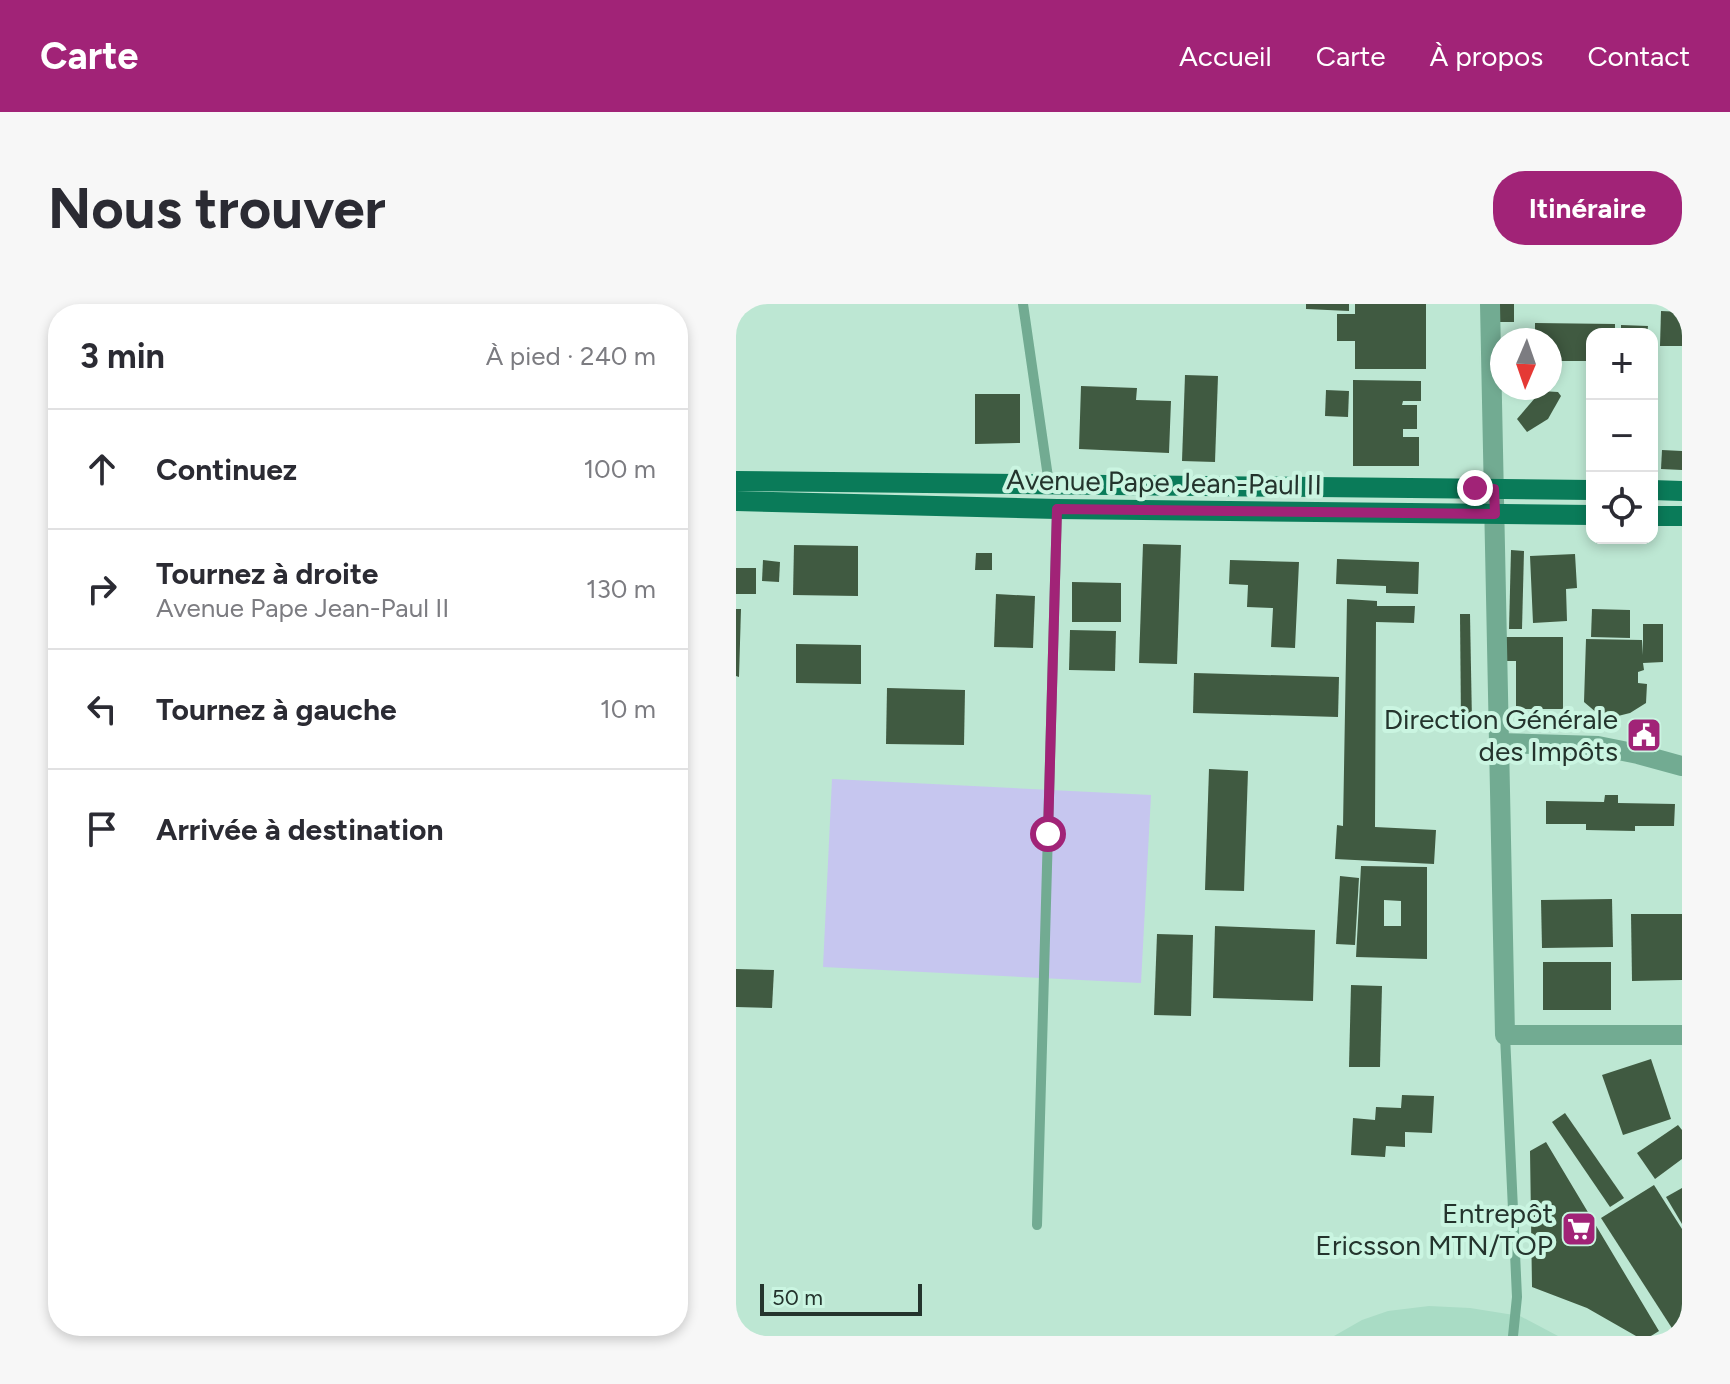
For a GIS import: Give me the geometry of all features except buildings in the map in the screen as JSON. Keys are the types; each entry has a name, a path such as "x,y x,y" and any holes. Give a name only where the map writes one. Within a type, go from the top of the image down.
{"main road":[{"name":"Avenue Pape Jean-Paul II","path":"736,481 1586,490"},
{"path":"1658,490 1682,491"},
{"name":"Avenue Pape Jean-Paul II","path":"736,501 1057,509 1586,515"},
{"path":"1658,516 1682,516"}],"street":[{"path":"1490,304 1505,1035 1682,1035"},
{"path":"1499,743 1598,746 1682,766"}],"lane":[{"path":"1023,304 1049,484"},
{"path":"1037,1225 1057,509"},
{"path":"1505,1035 1517,1297 1513,1336"}],"shaded area":[{"path":"832,779 1151,795 1141,983 823,967"},
{"path":"1429,1306 1470,1308 1520,1316 1558,1336 1334,1336 1362,1320 1388,1311"}],"place":[{"name":"Direction Générale des Impôts","path":"1644,735"},
{"name":"Entrepôt Ericsson MTN/TOP","path":"1579,1229"}],"route":[{"path":"1048,834 1057,509 1495,514 1494,489 1475,488"}]}
